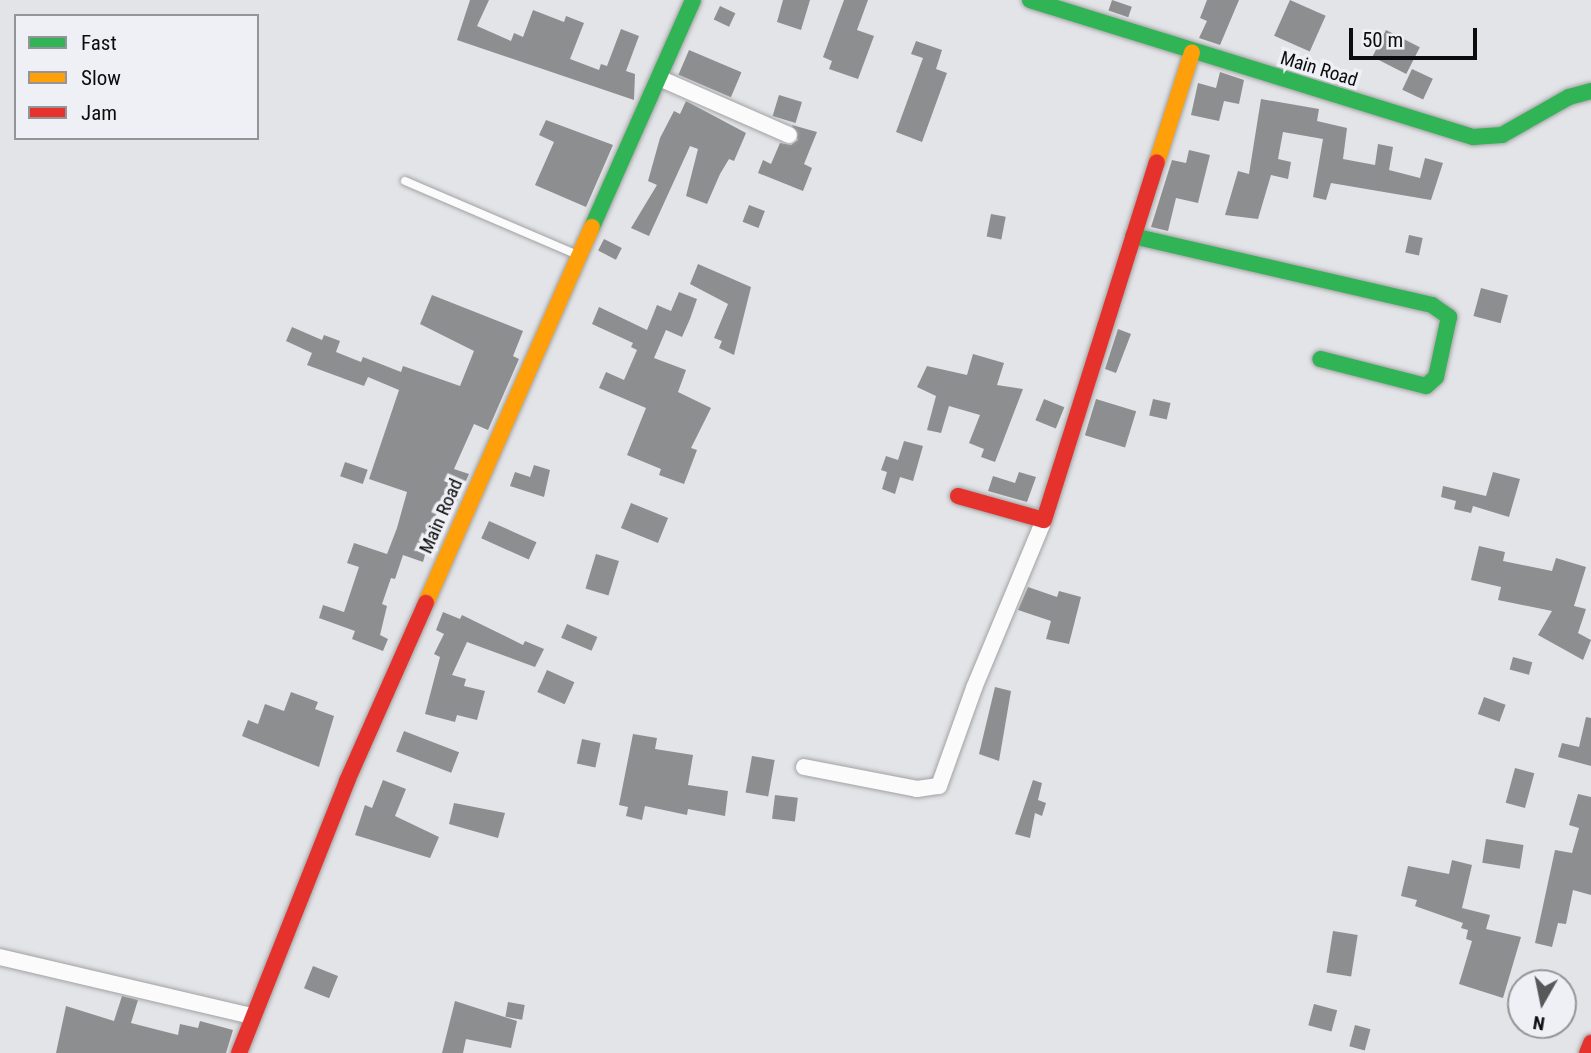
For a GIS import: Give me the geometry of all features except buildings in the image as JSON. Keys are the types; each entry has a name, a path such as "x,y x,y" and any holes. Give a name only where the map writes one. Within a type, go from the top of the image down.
{"street":[{"name":"Main Road","path":"239,1053 251,1016 347,781 693,0"},
{"name":"Main Road","path":"1030,0 1192,52 1473,136 1502,135 1569,97 1591,91"},
{"path":"804,767 917,789 939,786 974,688 1044,520 1192,52"},
{"path":"659,78 789,135"},
{"path":"1133,236 1432,305 1449,317 1436,377 1426,386 1320,359"},
{"path":"958,496 1044,520"},
{"path":"0,957 251,1016"},
{"path":"1587,1053 1591,1043"}],"lane":[{"path":"405,181 581,256"}],"traffic: fast":[{"path":"592,227 693,0"},
{"path":"1030,0 1473,137 1502,135 1569,97 1591,91"},
{"path":"1133,236 1432,305 1449,317 1436,377 1426,386 1320,359"}],"traffic: slow":[{"path":"1157,162 1192,52"},
{"path":"426,603 592,227"}],"traffic: jam":[{"path":"958,496 1044,520 1157,162"},
{"path":"239,1053 347,781 426,603"},
{"path":"1587,1053 1591,1043"}]}
